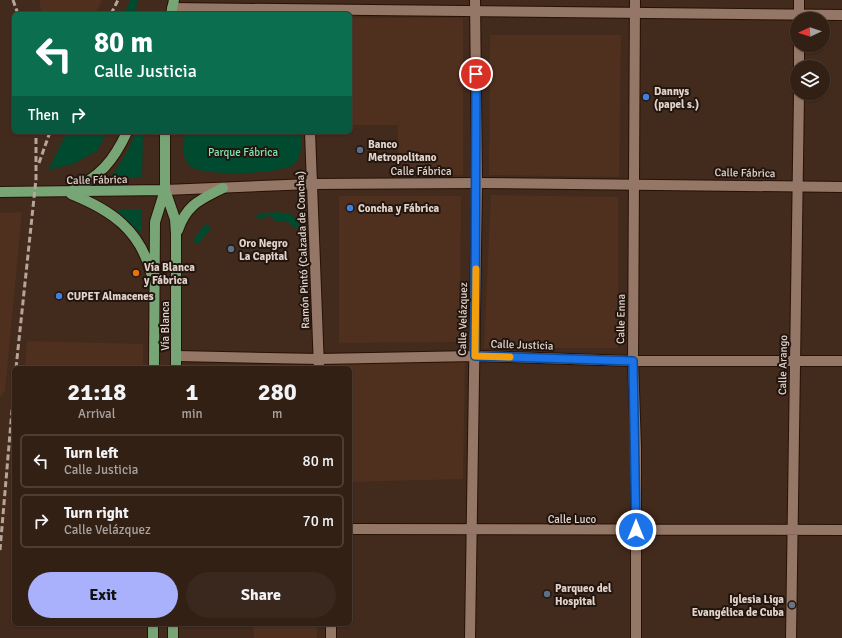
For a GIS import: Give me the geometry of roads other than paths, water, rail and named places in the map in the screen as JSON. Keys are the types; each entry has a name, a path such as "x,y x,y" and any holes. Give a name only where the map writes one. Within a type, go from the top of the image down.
{"main road":[{"path":"67,192 89,181 107,166 116,156 126,134"},
{"name":"Vía Blanca","path":"154,366 155,222 165,190 165,134"},
{"path":"176,234 183,217 189,208 223,188"},
{"name":"Calle Fábrica","path":"0,192 165,190"},
{"name":"Vía Blanca","path":"165,190 175,219 176,234 176,366"},
{"path":"67,192 107,210 129,230 137,239 147,258 154,287"},
{"path":"153,626 153,638"},
{"path":"173,626 173,638"}],"street":[{"name":"Calle Velázquez","path":"470,638 477,183 475,0"},
{"name":"Calle Enna","path":"635,0 633,361 636,638"},
{"path":"799,0 799,12"},
{"path":"173,7 305,7 790,17"},
{"path":"830,16 842,15"},
{"name":"Calle Arango","path":"791,638 794,360 799,186 799,100"},
{"name":"Ramón Pintó (Calzada de Concha)","path":"310,134 319,363"},
{"name":"Calle Fábrica","path":"165,190 312,184 477,183 842,187"},
{"name":"Calle Justicia","path":"177,356 319,363 475,356 633,361 842,361"},
{"name":"Calle Luco","path":"352,529 472,531 842,530"}],"railway":[{"path":"13,0 17,12"},
{"path":"112,12 118,0"},
{"path":"16,366 36,179 36,134"},
{"path":"39,163 49,134"},
{"path":"0,550 12,410"}],"place":[{"name":"Dannys (papel s.)","path":"646,97"},
{"name":"Banco Metropolitano","path":"360,150"},
{"name":"Concha y Fábrica","path":"350,208"},
{"name":"Oro Negro La Capital","path":"231,249"},
{"name":"Vía Blanca y Fábrica","path":"136,273"},
{"name":"CUPET Almacenes","path":"59,296"},
{"name":"Parqueo del Hospital","path":"547,594"},
{"name":"Iglesia Liga Evangélica de Cuba","path":"792,605"}],"park label":[{"name":"Parque Fábrica","path":"243,152"}]}
